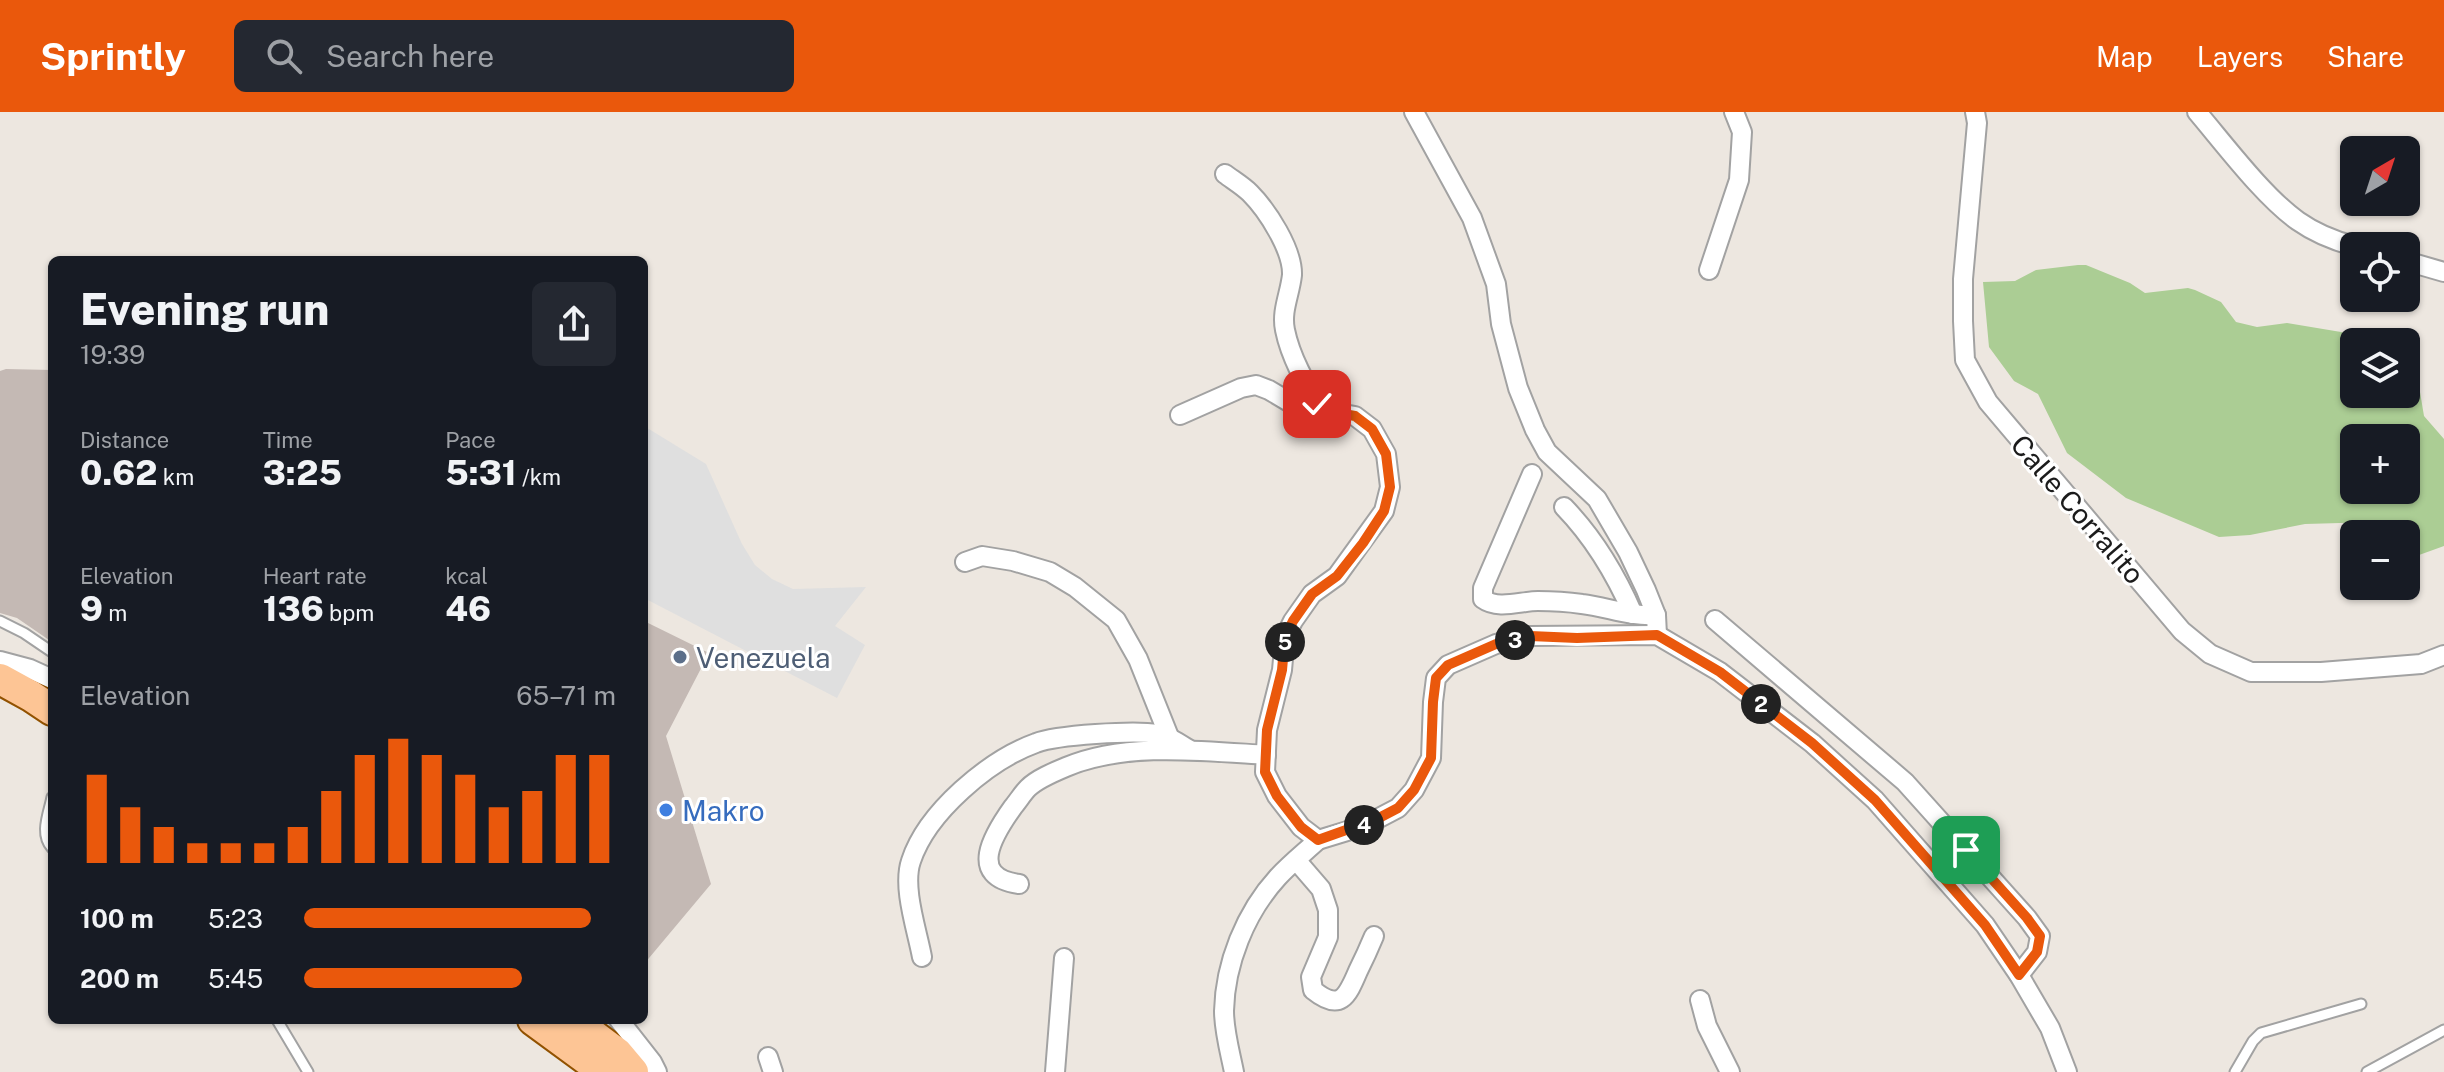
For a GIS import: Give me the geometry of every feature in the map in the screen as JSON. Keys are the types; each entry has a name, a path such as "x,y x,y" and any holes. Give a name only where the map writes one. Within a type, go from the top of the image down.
{"main road":[{"path":"0,662 48,688"},
{"path":"0,679 48,708"},
{"path":"538,1024 604,1072"},
{"path":"578,1024 617,1053 633,1072"}],"street":[{"path":"1414,112 1472,218 1496,284 1501,324 1518,388 1535,430 1547,452 1597,499 1628,552 1656,615 1657,635"},
{"path":"1709,270 1739,180 1742,132 1734,112"},
{"name":"Calle Corralito","path":"1975,112 1977,123 1963,279 1965,360 1988,402 2182,631 2210,654 2251,672 2321,672 2421,664 2444,655"},
{"path":"2197,112 2270,195 2298,221 2340,242"},
{"path":"1225,174 1249,192 1282,239 1292,263 1284,307 1284,328 1291,351 1324,415"},
{"path":"2420,265 2444,272"},
{"path":"1180,415 1241,388 1256,385 1306,412 1355,416 1372,429 1386,454 1390,487 1384,511 1337,576 1312,594 1293,621 1285,637 1282,670 1267,730 1265,772 1277,796 1301,827 1318,840"},
{"path":"1532,474 1483,588 1483,599 1498,604 1538,601 1582,604 1656,615"},
{"path":"1564,507 1598,549 1633,614"},
{"path":"965,562 982,556 1050,572 1075,587 1116,620 1138,659 1170,739"},
{"path":"1715,620 1905,782 2027,918 2040,936 2037,952 2019,975"},
{"path":"1234,1072 1224,1013 1228,974 1241,935 1263,895 1278,876 1318,840 1377,819 1398,808 1414,790 1431,758 1436,678 1448,665 1496,644 1530,636 1657,635 1720,672 1812,743 1875,800 1985,925 2050,1028 2067,1072"},
{"path":"0,662 48,677"},
{"path":"922,957 909,888 910,864 919,843 939,816 985,770 1039,741 1103,734 1157,734 1190,750"},
{"path":"1019,884 1003,882 992,873 987,858 998,828 1029,787 1067,766 1114,754 1190,750 1266,755"},
{"path":"1296,860 1321,889 1328,910 1328,937 1311,977 1313,990 1326,1000 1338,1000 1348,995 1374,936"},
{"path":"1055,1072 1064,958"},
{"path":"1700,1000 1707,1026 1730,1072"},
{"path":"622,1024 657,1072"}],"lane":[{"path":"0,621 48,649"},
{"path":"48,816 45,831 48,844"},
{"path":"2235,1072 2261,1033 2361,1004"},
{"path":"279,1024 308,1072"},
{"path":"2367,1072 2444,1030"}],"green space":[{"path":"2086,265 2130,283 2145,293 2188,288 2195,290 2221,302 2236,322 2257,327 2287,323 2340,332 2340,408 2420,408 2420,392 2424,416 2444,439 2444,546 2420,555 2420,520 2340,520 2340,523 2305,524 2250,535 2219,537 2126,498 2067,453 2038,394 2014,381 1989,347 1983,282 2015,281 2036,270"}],"shaded area":[{"path":"648,428 706,464 742,544 755,565 772,579 793,589 866,587 835,626 865,645 837,698 648,600"}],"building":[{"path":"48,370 48,639 17,618 0,613 0,371"},
{"name":"Makro","path":"648,623 709,653 666,736 711,884 648,959"}],"place":[{"name":"Venezuela","path":"680,657"},
{"name":"Makro","path":"666,810"}],"route":[{"path":"1317,404 1324,415 1338,413 1355,416 1372,429 1386,454 1390,487 1384,511 1363,543 1337,576 1312,594 1285,637 1282,670 1267,730 1265,772 1277,796 1301,827 1318,840 1377,819 1398,808 1414,790 1431,758 1436,678 1448,665 1496,644 1530,636 1657,635 1720,672 1812,743 1875,800 1985,925 2019,975 2037,952 2040,936 1966,850"}]}
